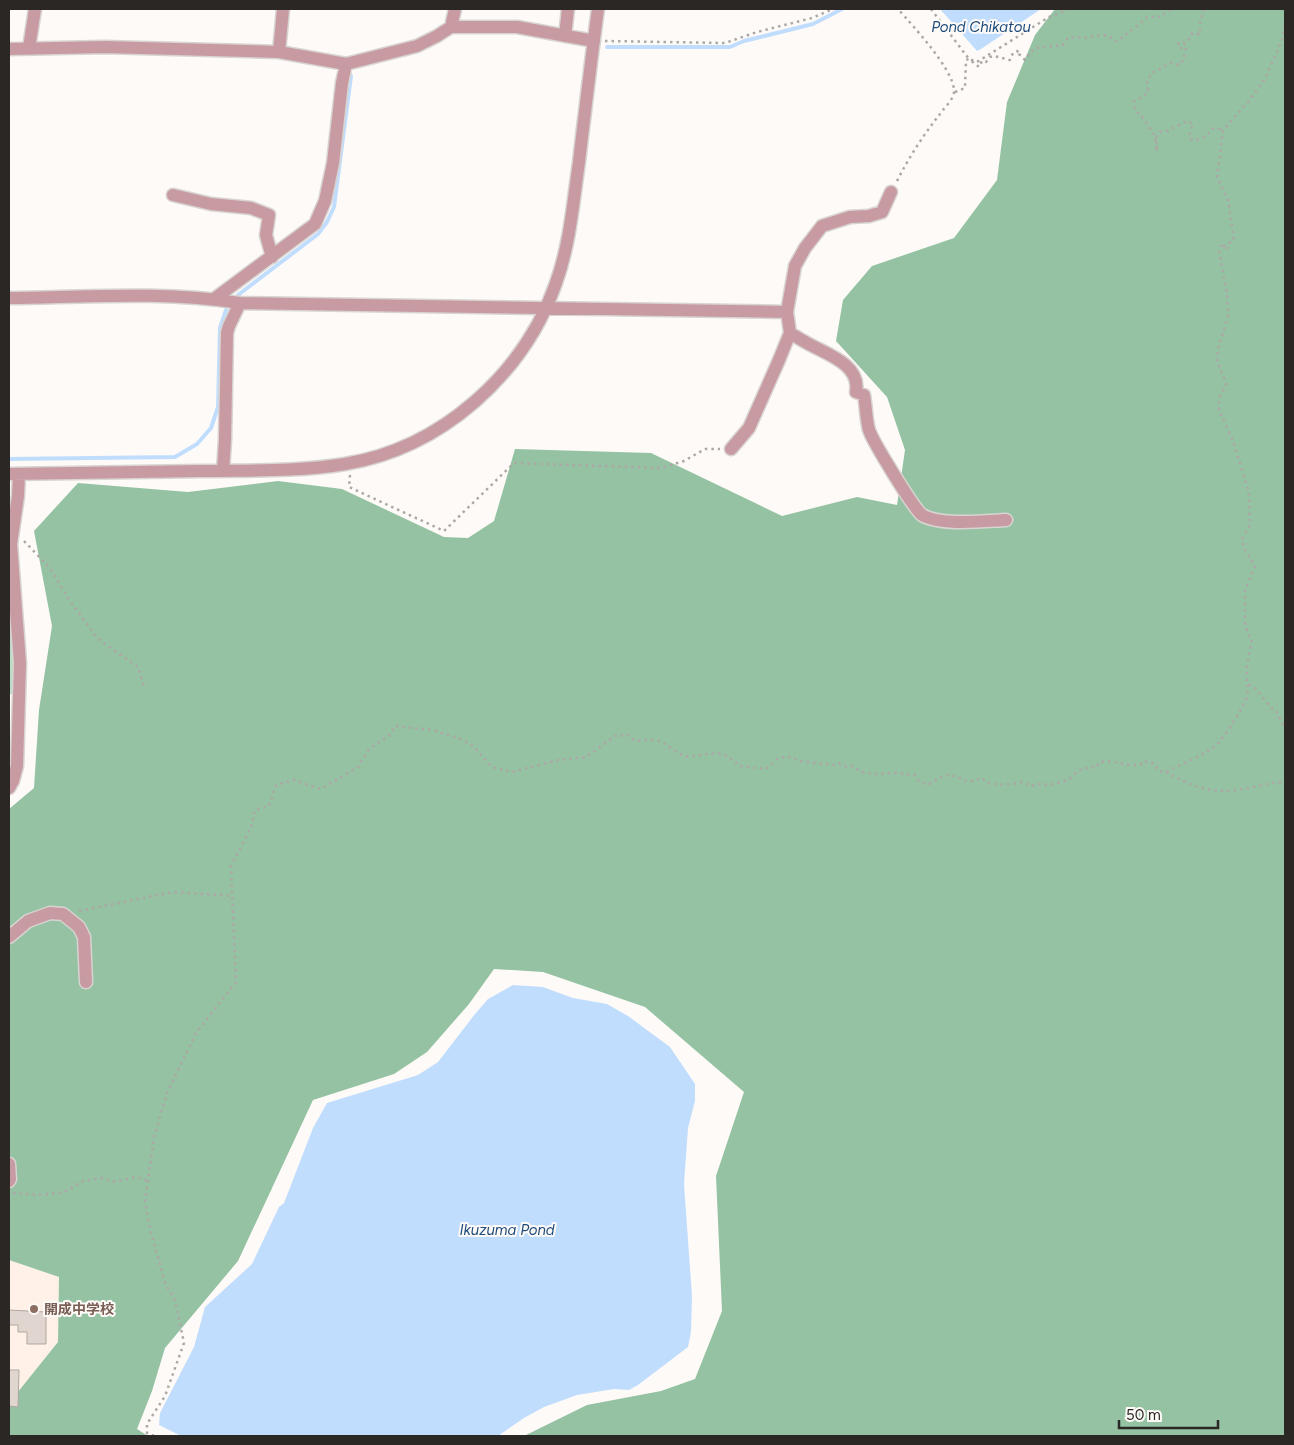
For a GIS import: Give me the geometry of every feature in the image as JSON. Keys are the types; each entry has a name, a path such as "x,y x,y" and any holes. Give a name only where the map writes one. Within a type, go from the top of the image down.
{"street":[{"path":"29,48 35,9"},
{"path":"279,52 283,9"},
{"path":"451,27 455,9"},
{"path":"565,36 568,9"},
{"path":"9,788 17,766 20,663 12,544 18,496 14,474 272,471 347,464 390,452 430,434 462,413 504,373 525,346 546,307 556,283 571,222 598,9"},
{"path":"9,49 105,47 279,52 346,64 417,46 451,27 517,26 594,42"},
{"path":"214,299 314,224 325,201 333,163 346,64"},
{"path":"731,449 749,428 790,333 787,312 795,266 805,248 822,226 850,217 869,216 882,212 892,192"},
{"path":"173,194 211,204 251,208 269,215 266,235 272,257"},
{"path":"9,298 133,296 214,299 240,303 787,312"},
{"path":"223,471 226,440 227,333 240,303"},
{"path":"790,333 838,359 850,369 858,385 855,398 864,396 870,430 882,455 922,514 957,522 1006,520"},
{"path":"9,937 28,922 50,913 63,914 79,927 84,937 86,982"},
{"path":"9,1164 9,1182"}],"path":[{"path":"594,42 726,43 757,32 812,18 833,9"},
{"path":"898,9 920,34 950,74 955,92"},
{"path":"931,9 969,60 979,67 982,61 986,62 990,56 1010,60 1013,53 1018,50 1025,60 1035,48 1063,45 1069,37 1108,36 1119,41 1125,33 1147,17 1157,18 1172,9"},
{"path":"969,60 977,62 1049,17 1069,9"},
{"path":"1204,9 1200,22 1200,34 1191,34 1184,44 1178,44 1179,48 1186,48 1180,65 1171,63 1152,73 1147,81 1148,90 1144,96 1134,102 1134,106 1153,133 1157,151 1156,137 1160,132 1167,131 1187,121 1193,124 1189,136 1192,140 1198,140 1208,135 1212,129 1222,130"},
{"path":"1166,772 1216,746 1244,706 1249,684 1247,677 1248,655 1252,639 1248,634 1245,623 1245,590 1255,566 1244,548 1242,539 1250,526 1249,492 1233,441 1219,410 1219,399 1226,384 1218,360 1218,349 1228,316 1227,294 1219,250 1223,243 1226,250 1234,240 1228,200 1218,177 1222,130 1242,109 1265,79 1282,40 1285,24"},
{"path":"892,192 912,152 923,135 950,102 955,92 965,88 966,60 969,60"},
{"path":"350,473 349,487 444,531 514,463 662,468 684,461 705,449 731,449"},
{"path":"14,528 25,543 50,568 68,598 97,638 138,667 144,686"},
{"path":"1249,684 1277,712 1285,727"},
{"path":"154,1436 147,1432 147,1424 165,1396 184,1343 175,1300 164,1283 151,1232 146,1202 154,1136 168,1093 196,1033 236,982 231,866 251,827 255,810 269,806 276,785 294,780 321,789 358,767 369,750 391,734 395,726 432,730 461,739 473,746 492,767 512,772 558,760 586,757 615,736 628,735 635,740 661,741 686,756 714,752 724,755 741,767 752,766 766,769 777,759 786,756 800,761 832,765 838,763 848,767 852,766 862,772 874,774 896,773 915,775 920,783 929,784 943,776 951,775 969,782 982,778 986,783 995,785 1021,782 1032,786 1037,784 1050,785 1068,780 1084,768 1097,768 1099,762 1114,761 1132,766 1141,764 1143,761 1153,763 1159,771 1166,772 1186,784 1213,791 1236,790 1270,783 1283,782 1285,784"},
{"path":"63,914 173,892 233,896"},
{"path":"9,1192 39,1195 64,1192 83,1180 101,1178 112,1182 136,1177 149,1181"}],"shaded area":[{"name":"開成中学校","path":"9,1260 59,1277 58,1342 9,1403"}],"green space":[{"path":"1055,9 1285,9 1285,1436 524,1436 587,1405 661,1391 695,1379 722,1311 716,1176 744,1092 645,1007 543,972 494,969 469,1004 427,1052 394,1074 313,1100 238,1261 165,1348 152,1391 137,1429 148,1436 9,1436 9,1403 58,1342 59,1277 9,1260 9,809 34,788 39,710 52,626 34,531 78,483 188,492 278,481 342,489 444,537 468,538 494,521 515,449 651,453 782,516 857,497 897,505 905,450 887,397 836,341 843,300 872,266 954,238 997,180 1007,102 1035,35"},
{"path":"9,578 23,694 9,694"}],"water":[{"name":"Pond Chikatou","path":"940,9 1041,9 977,51"},
{"name":"Ikuzuma Pond","path":"513,985 543,987 573,998 607,1004 628,1016 670,1047 695,1084 695,1101 688,1128 684,1184 692,1296 691,1332 688,1347 629,1390 614,1389 577,1395 544,1407 498,1436 181,1436 159,1425 160,1413 194,1347 205,1307 252,1264 279,1207 284,1203 313,1128 327,1103 418,1075 438,1062 488,999"}],"building":[{"path":"9,1310 46,1312 46,1344 27,1344 27,1332 18,1332 18,1325 9,1325"},
{"path":"9,1370 19,1370 18,1407 9,1406"}],"waterway":[{"path":"607,47 730,47 744,41 813,24 842,9"},
{"path":"238,295 318,234 327,222 334,207 351,76"},
{"path":"9,459 175,457 197,444 211,428 218,407 220,328 226,310"}],"place":[{"name":"開成中学校","path":"34,1309"}]}
